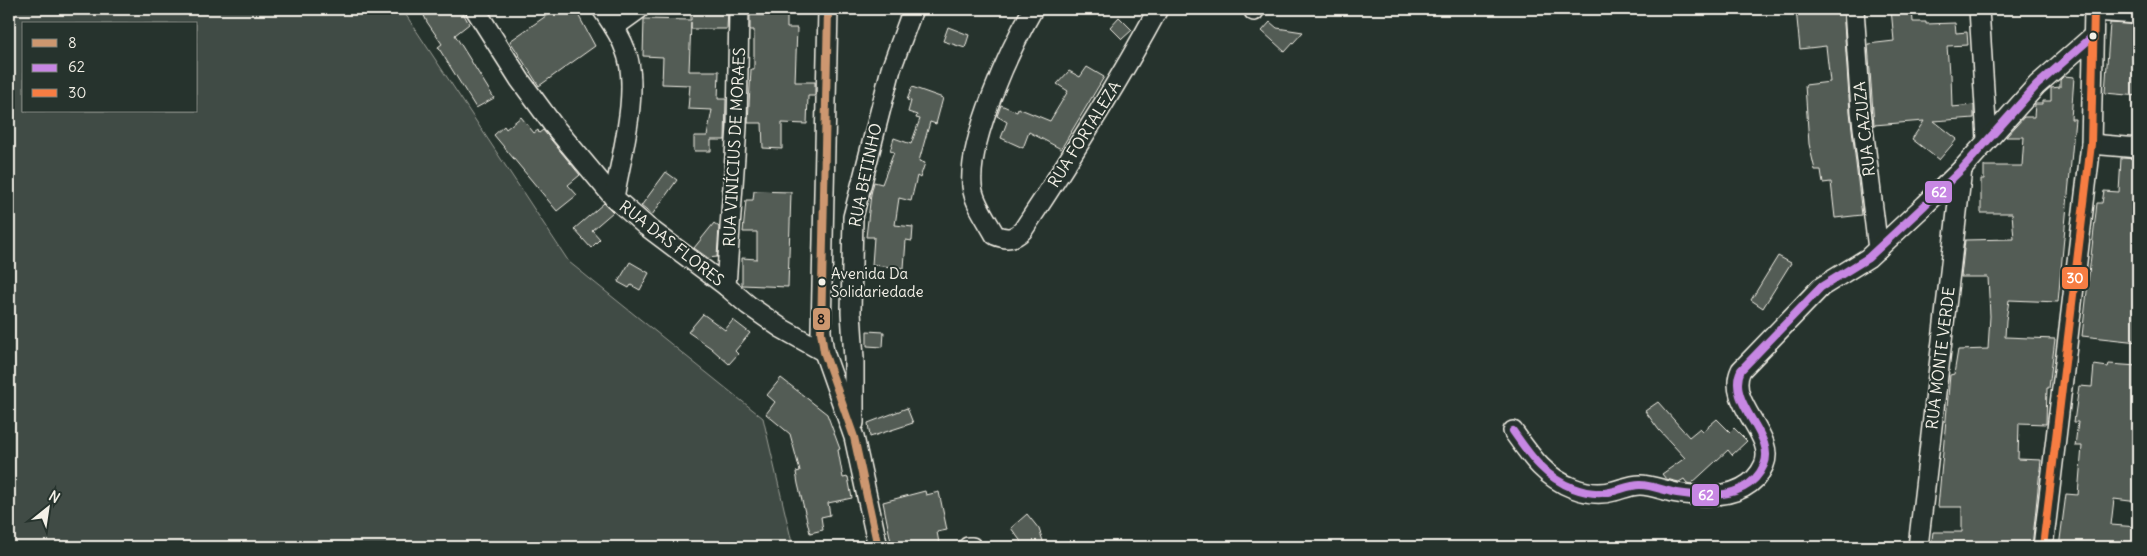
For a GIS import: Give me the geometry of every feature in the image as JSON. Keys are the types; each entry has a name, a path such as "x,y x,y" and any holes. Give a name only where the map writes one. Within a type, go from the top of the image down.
{"street":[{"name":"RUA DAS FLORES","path":"475,9 520,80 553,125 614,198 646,226 726,286 748,305 781,328 824,352"},
{"path":"602,9 626,49 632,84 614,198"},
{"path":"614,27 639,9"},
{"name":"RUA VINÍCIUS DE MORAES","path":"726,286 737,127 739,9"},
{"path":"828,9 821,332 824,352 854,437 878,547"},
{"name":"RUA BETINHO","path":"854,437 854,359 851,312 853,217 891,69 913,9"},
{"name":"RUA FORTALEZA","path":"1033,9 1017,37 997,83 981,132 972,168 972,188 977,201 995,235 1005,239 1016,237 1023,230 1131,58 1158,9"},
{"name":"RUA CAZUZA","path":"1854,9 1861,111 1878,249"},
{"path":"1979,9 1987,139"},
{"path":"2043,547 2092,144 2094,10 2138,14"},
{"path":"1513,432 1538,466 1564,483 1590,493 1611,492 1639,485 1705,496 1730,493 1747,486 1758,476 1764,464 1765,450 1756,426 1739,395 1737,377 1741,370 1821,287 1861,263 1878,249 1962,169 2037,85 2093,36"},
{"path":"2092,144 2138,148"},
{"name":"RUA MONTE VERDE","path":"1918,547 1962,169"}],"shaded area":[{"path":"9,9 402,9 569,262 763,418 793,547 9,547"}],"building":[{"path":"421,9 461,9 469,24 455,35 494,98 476,108 438,47 442,44 427,22"},
{"path":"556,9 575,9 595,46 539,86 510,41"},
{"path":"696,9 728,9 727,29 691,29 691,22 689,71 719,71 718,99 726,99 725,140 711,140 711,151 694,151 694,136 707,136 712,110 688,109 690,85 662,84 663,57 643,56 644,19 691,20 691,11 696,11"},
{"path":"1796,9 1843,9 1850,112 1862,215 1835,218 1831,182 1823,183 1821,170 1815,170 1809,144 1805,85 1830,82 1826,46 1800,49"},
{"path":"1891,9 1912,9 1913,22 1926,22 1926,24 1955,23 1956,33 1967,32 1968,45 1947,46 1949,73 1951,74 1952,107 1974,105 1974,118 1934,121 1957,139 1939,160 1912,139 1924,121 1874,125 1868,44 1894,41"},
{"path":"750,15 787,15 787,28 797,28 795,82 815,82 815,96 808,96 807,124 782,123 782,149 763,148 762,123 748,123 751,69 754,69 754,30 750,30"},
{"path":"1119,17 1132,30 1122,39 1110,27"},
{"path":"1270,22 1277,28 1303,32 1285,52 1262,31"},
{"path":"2110,23 2138,25 2138,96 2105,93"},
{"path":"948,27 969,35 965,48 943,41"},
{"path":"1087,67 1104,77 1061,149 1029,132 1023,148 1001,138 1007,122 997,116 1001,105 1017,112 1018,108 1050,121 1068,91 1057,84 1069,71 1080,77"},
{"path":"2064,76 2074,77 2071,119 2075,119 2058,302 2009,300 2006,320 2005,337 2055,339 2049,388 2047,388 2046,424 2019,423 2018,459 2041,460 2032,547 1931,547 1933,532 1962,532 1962,507 1938,507 1950,375 1954,374 1958,350 1988,349 1990,316 1988,277 1961,277 1965,240 2014,239 2012,213 1981,213 1981,179 1984,179 1984,166 2022,166 2024,137 2006,137 2024,117 2034,117 2035,104 2042,104 2042,101 2051,101 2051,88 2060,87 2060,80"},
{"path":"912,87 943,98 936,124 930,122 919,161 925,163 920,178 917,176 911,201 899,198 895,225 913,227 912,241 906,240 904,268 872,265 874,237 866,237 871,194 874,182 882,184 894,152 890,151 894,138 911,144 920,119 916,118 917,115 908,112 911,101 907,100"},
{"path":"521,117 534,133 538,130 539,133 543,130 580,175 568,185 577,195 557,211 494,135 504,126 506,129"},
{"path":"2121,158 2138,159 2138,342 2082,336 2097,203 2102,203 2104,191 2119,192"},
{"path":"666,172 677,180 652,215 641,206"},
{"path":"754,191 791,192 788,287 742,285 742,258 757,259 757,232 743,232 746,200 753,200"},
{"path":"604,203 613,212 592,230 600,239 591,248 574,229"},
{"path":"714,223 719,227 717,257 708,258 694,248"},
{"path":"1778,256 1791,263 1763,308 1751,300"},
{"path":"630,262 649,273 640,290 631,285 629,288 618,282"},
{"path":"703,314 725,330 733,320 750,333 735,351 738,354 729,364 711,348 688,332"},
{"path":"867,331 884,332 883,347 867,346"},
{"path":"2109,364 2138,366 2138,502 2114,499 2111,525 2138,527 2138,547 2059,547 2066,494 2078,495 2082,446 2075,446 2078,422 2074,422 2079,386 2092,387 2094,365 2108,367"},
{"path":"781,378 827,414 840,449 838,450 843,478 848,477 852,498 828,503 830,515 821,517 823,530 810,533 796,472 800,471 790,434 766,414 775,402 767,395"},
{"path":"1658,402 1689,437 1700,428 1703,431 1717,419 1730,432 1734,428 1747,441 1732,455 1728,450 1691,484 1687,483 1684,479 1679,482 1666,479 1662,474 1685,458 1659,430 1645,411"},
{"path":"907,408 913,423 870,437 868,423"},
{"path":"925,491 926,495 939,492 947,530 937,532 939,543 920,547 892,547 883,502"},
{"path":"1027,514 1039,529 1045,547 1025,547 1011,528"}],"transit line":[{"name":"8","path":"828,9 821,332 824,352 854,437 878,547"},
{"name":"30","path":"2043,547 2091,144 2094,9"},
{"name":"62","path":"1513,431 1538,464 1554,478 1583,491 1604,493 1640,485 1702,496 1727,494 1748,484 1757,476 1764,465 1766,454 1764,442 1740,395 1738,382 1741,370 1821,287 1868,258 1925,205 1962,169 2037,85 2093,36"}],"place":[{"name":"Avenida Da Solidariedade","path":"822,282"}]}
